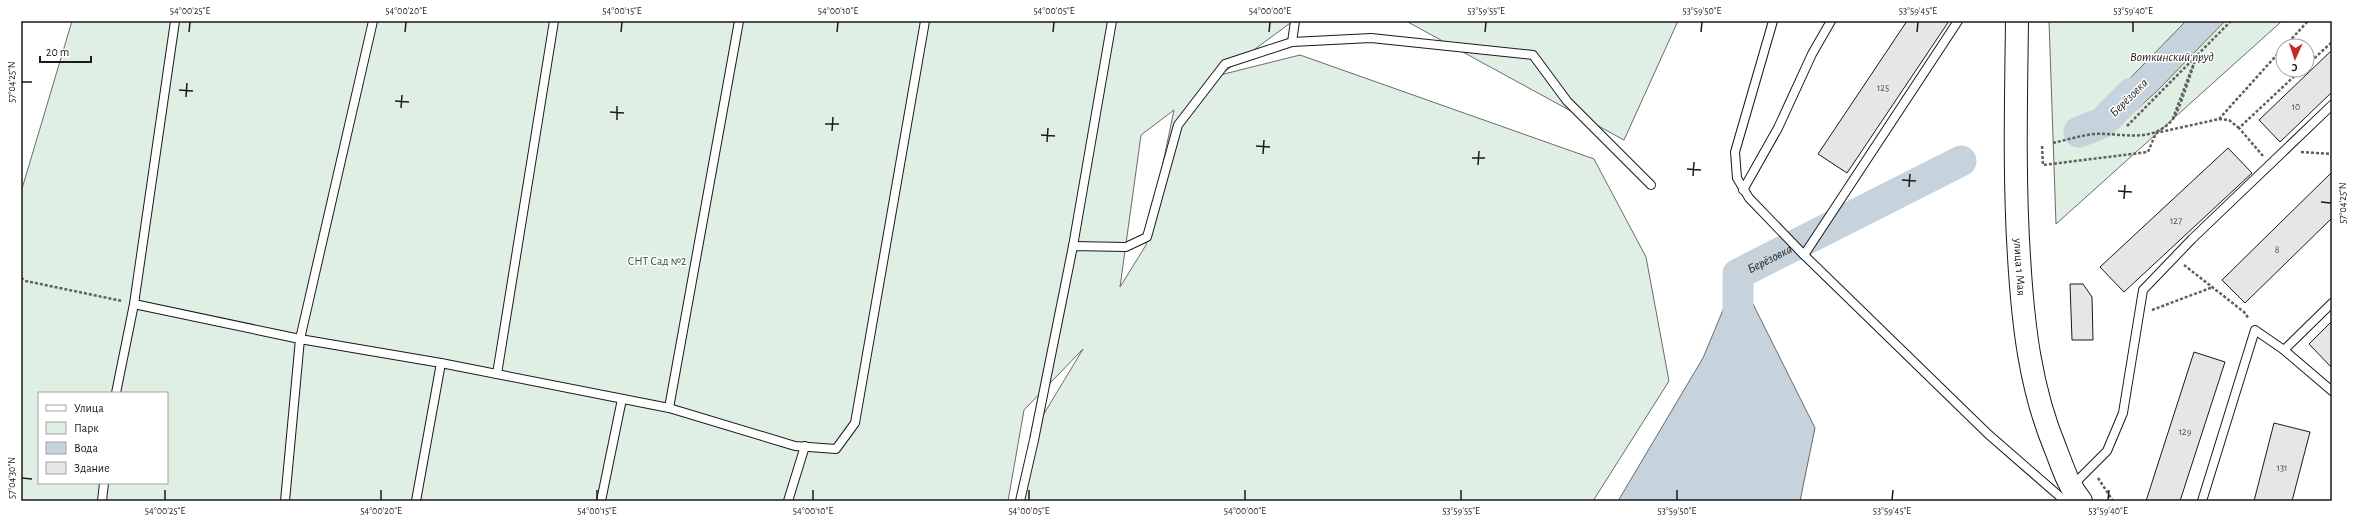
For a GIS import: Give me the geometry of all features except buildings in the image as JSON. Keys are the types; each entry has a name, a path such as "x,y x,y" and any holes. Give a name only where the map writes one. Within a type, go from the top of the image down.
{"main road":[{"name":"улица 1 Мая","path":"2017,21 2015,190 2022,303 2028,356 2041,412 2072,497"}],"lane":[{"path":"116,392 134,304 175,21"},
{"path":"285,501 300,339 373,21"},
{"path":"497,374 554,21"},
{"path":"669,408 738,21"},
{"path":"134,304 300,339 442,363 669,408 759,436 805,446 836,449 856,423 925,21"},
{"path":"1020,501 1034,440 1073,246 1112,21"},
{"path":"1292,42 1295,21"},
{"path":"1773,21 1735,152 1737,178 1743,190 1804,255 1988,434 2072,497 2091,468 2107,451 2123,414 2142,290 2332,104"},
{"path":"1743,190 1778,128 1812,54 1831,21"},
{"path":"1804,255 1958,21"},
{"path":"1073,246 1126,247 1147,237 1178,125 1225,64 1292,42 1372,38 1533,55 1567,101 1651,185"},
{"path":"2284,350 2332,303"},
{"path":"2202,501 2255,330 2284,350 2332,391"},
{"path":"416,501 442,363"},
{"path":"601,501 622,399"},
{"path":"788,501 805,446"},
{"path":"102,501 104,484"}],"path":[{"path":"2127,126 2231,21"},
{"path":"2292,38 2308,21"},
{"path":"2315,58 2332,42"},
{"path":"2042,146 2043,165 2148,152 2156,133 2173,118 2197,55"},
{"path":"2219,119 2275,57"},
{"path":"2239,128 2292,78"},
{"path":"2053,143 2094,134 2147,136 2219,119 2230,120 2239,128 2269,164"},
{"path":"2282,152 2332,154"},
{"path":"2174,257 2244,312 2255,330"},
{"path":"21,278 26,281 134,304"},
{"path":"2138,315 2213,287"},
{"path":"2091,468 2113,501"}],"green space":[{"name":"СНТ Сад №2","path":"72,21 1293,21 1220,75 1300,55 1594,159 1646,257 1669,381 1593,501 1018,501 1039,422 1083,349 1024,410 1008,501 21,501 21,192","holes":["1174,110 1146,245 1120,287 1141,135"]},
{"path":"1406,21 1678,21 1624,140"},
{"path":"2049,21 2282,21 2056,224"}],"water":[{"name":"Воткинский пруд","path":"2186,21 2225,21 2157,91 2112,132 2102,123 2099,110"},
{"path":"1738,274 1815,428 1800,501 1618,501 1703,358"}],"waterway":[{"name":"Берёзовка","path":"2079,132 2102,123 2132,93"},
{"name":"Берёзовка","path":"1738,316 1738,274 1961,161"}]}
